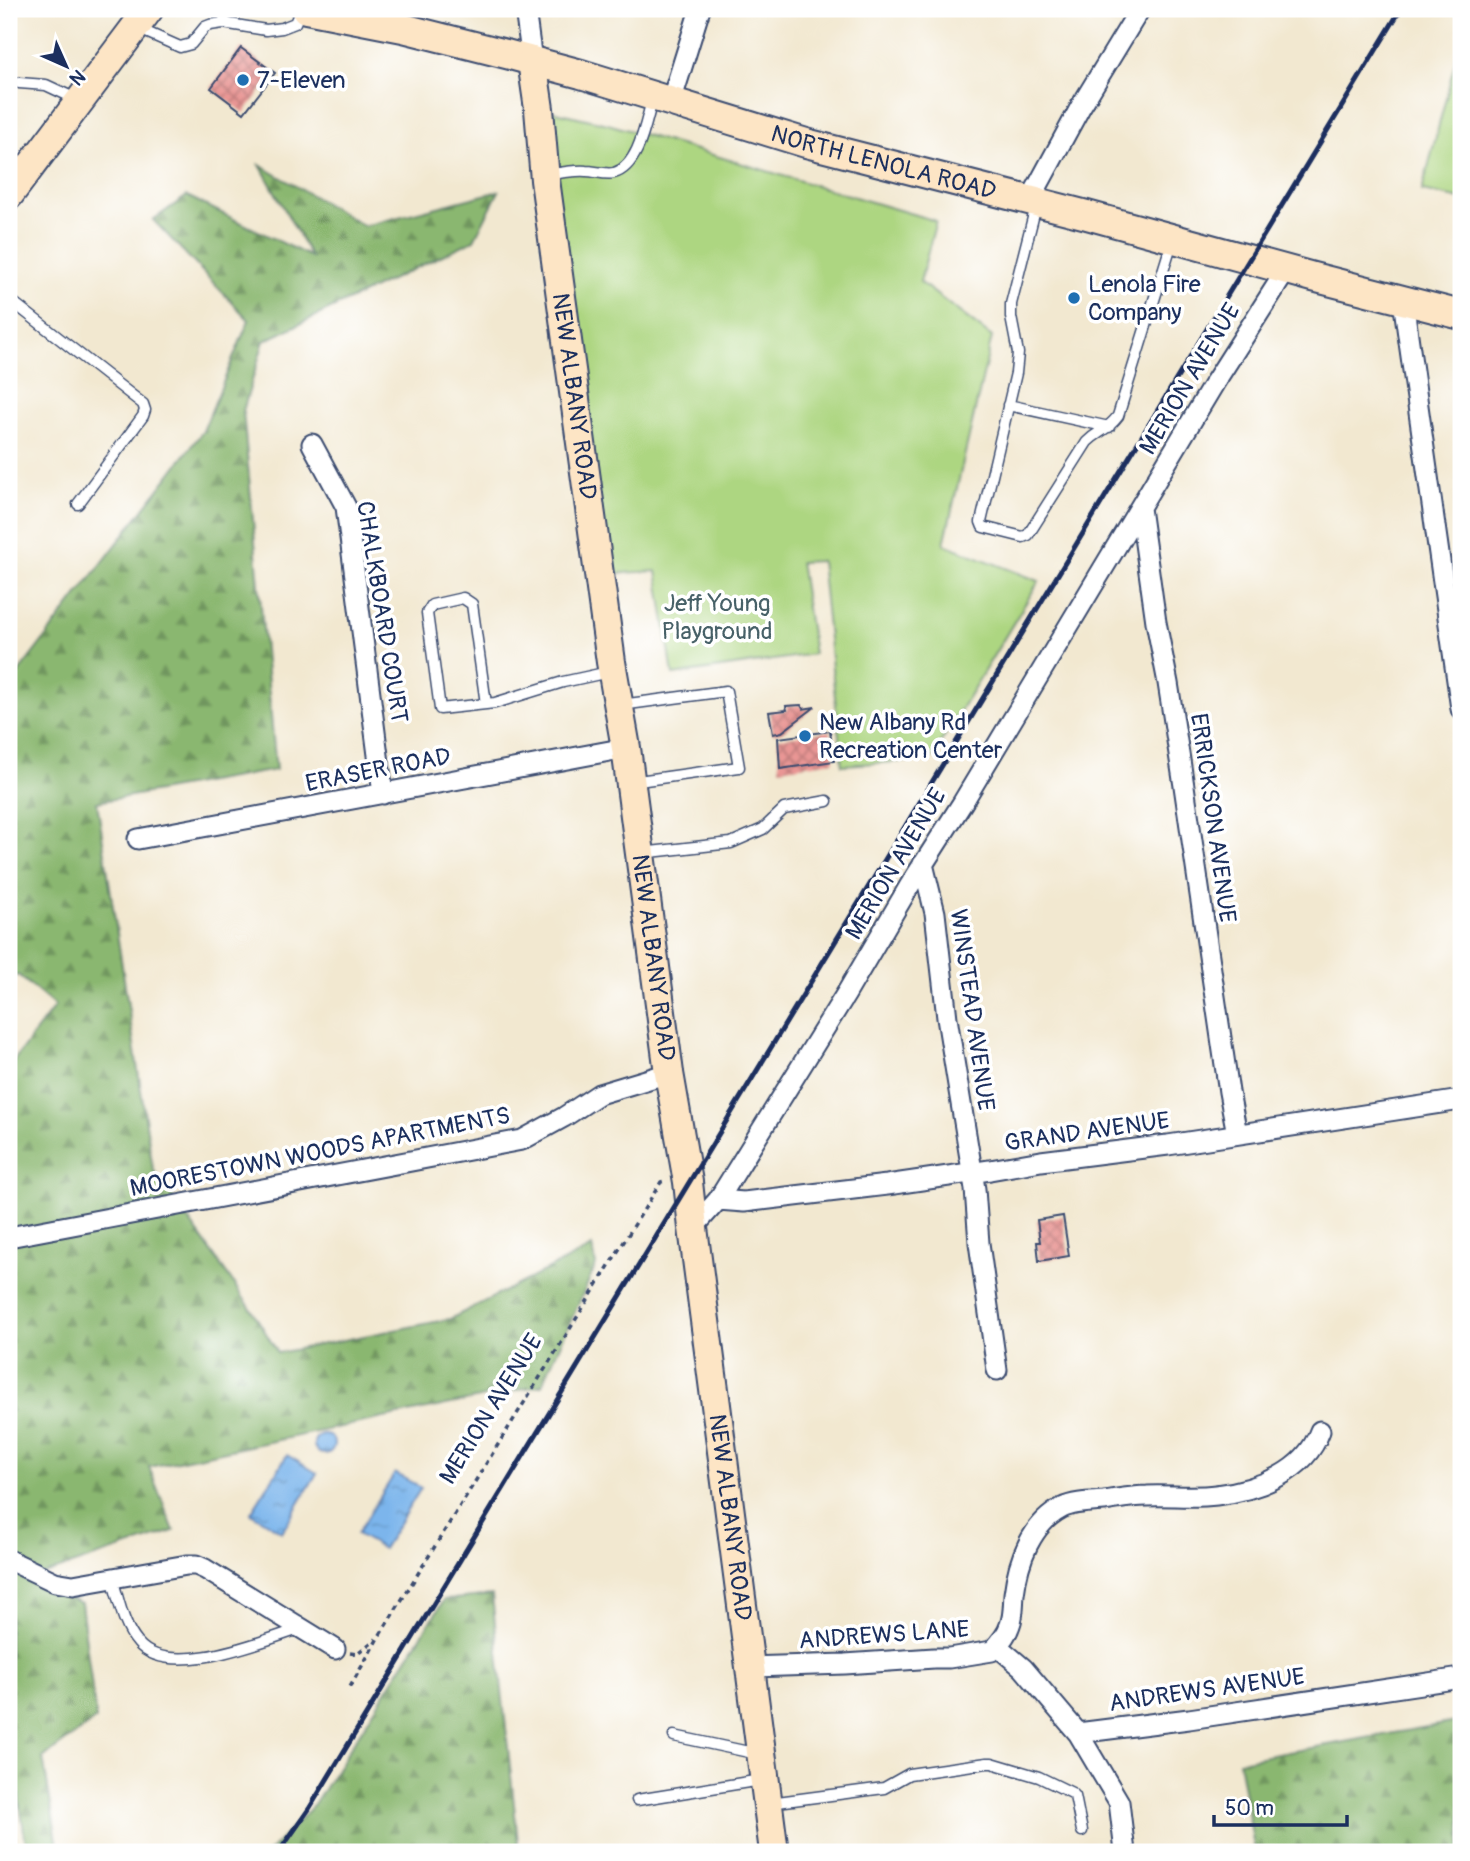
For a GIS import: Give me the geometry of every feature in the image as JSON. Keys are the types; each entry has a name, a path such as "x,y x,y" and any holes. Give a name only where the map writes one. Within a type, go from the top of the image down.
{"main road":[{"name":"NORTH LENOLA ROAD","path":"303,9 376,16 427,34 532,61 806,143 1174,238 1461,316"},
{"path":"9,195 142,18"},
{"name":"NEW ALBANY ROAD","path":"532,61 544,175 613,671 631,783 669,1073 687,1175 774,1852"}],"street":[{"path":"525,9 532,61"},
{"path":"662,99 700,9"},
{"path":"1033,201 1081,106 1140,9"},
{"name":"MERION AVENUE","path":"693,1228 718,1200 846,994 1287,269"},
{"path":"1403,300 1461,709"},
{"name":"CHALKBOARD COURT","path":"312,444 346,507 383,794"},
{"name":"ERRICKSON AVENUE","path":"1140,508 1237,1134"},
{"name":"ERASER ROAD","path":"138,839 626,748"},
{"name":"WINSTEAD AVENUE","path":"923,864 935,913 947,1018 976,1201 980,1254 997,1370"},
{"name":"MOORESTOWN WOODS APARTMENTS","path":"9,1237 522,1140 599,1094 669,1073"},
{"name":"GRAND AVENUE","path":"718,1200 744,1202 784,1198 1461,1100"},
{"name":"ANDREWS LANE","path":"750,1667 948,1658 992,1651 1010,1627 1020,1562 1036,1531 1063,1507 1149,1496 1215,1496 1263,1483 1287,1472 1309,1453 1320,1431"},
{"path":"9,1560 55,1582 73,1585 196,1565 335,1650"},
{"name":"ANDREWS AVENUE","path":"997,1646 1023,1668 1078,1733 1461,1678"},
{"path":"1078,1733 1119,1802 1125,1852"}],"lane":[{"path":"223,23 227,9"},
{"path":"142,18 180,47 191,44 205,27 210,25 223,23 266,30 282,28 295,23 303,9"},
{"path":"19,83 46,85 80,101"},
{"path":"544,175 575,170 613,173 624,168 633,159 662,99"},
{"path":"1033,201 1011,304 1018,353 1016,373 981,522 983,527 1023,537 1028,535 1087,442 1094,434 1109,428 1118,416 1174,238"},
{"path":"9,299 143,404 143,416 78,504"},
{"path":"1008,405 1109,428"},
{"path":"486,704 472,604 463,598 432,605 427,614 440,709 486,704 495,703 563,682 613,671"},
{"path":"619,706 726,691 739,767 631,783"},
{"path":"640,853 731,844 763,829 785,809 827,801"},
{"path":"112,1578 129,1631 140,1646 153,1655 174,1659 234,1651 300,1628"},
{"path":"674,1736 765,1779"},
{"path":"637,1800 765,1779 884,1788 909,1774 992,1763 1039,1777 1072,1793 1075,1796 1082,1831"}],"path":[{"name":"MERION AVENUE","path":"351,1687 377,1638 661,1182 687,1175"},
{"path":"335,1650 356,1654 377,1638"}],"green space":[{"path":"1461,39 1461,199 1422,191"},
{"name":"Jeff Young Playground","path":"539,108 608,124 936,221 920,282 992,337 944,544 1039,581 930,760 842,765 821,561 800,562 814,654 673,675 657,571 604,574"},
{"path":"260,165 364,226 499,191 474,240 264,341 243,411 276,770 97,802 153,1169 252,1310 278,1353 450,1319 592,1247 596,1265 542,1385 149,1467 174,1531 26,1580 81,1603 96,1719 43,1758 59,1852 27,1852 9,1732 9,1067 55,1006 18,975 9,979 9,685 203,431 249,320 153,220 187,196 311,257"},
{"path":"492,1595 519,1852 268,1852 314,1805 444,1600"},
{"path":"1461,1721 1461,1852 1255,1852 1239,1761"}],"water":[{"path":"324,1434 331,1437 334,1444 331,1451 324,1454 317,1451 314,1444 317,1437"},
{"path":"287,1455 317,1473 282,1532 251,1513"},
{"path":"395,1473 421,1488 383,1549 357,1534"}],"building":[{"name":"7-Eleven","path":"241,48 275,73 244,113 211,88"},
{"path":"801,705 803,709 815,707 782,732 773,734 769,712 787,710 786,706"},
{"name":"New Albany Rd Recreation Center","path":"830,731 834,761 780,769 778,738"},
{"path":"1063,1216 1069,1256 1039,1261 1037,1220"}],"railway":[{"path":"279,1852 309,1809 1401,9"}],"place":[{"name":"7-Eleven","path":"243,80"},
{"name":"Lenola Fire Company","path":"1074,298"},
{"name":"New Albany Rd Recreation Center","path":"805,736"}]}
